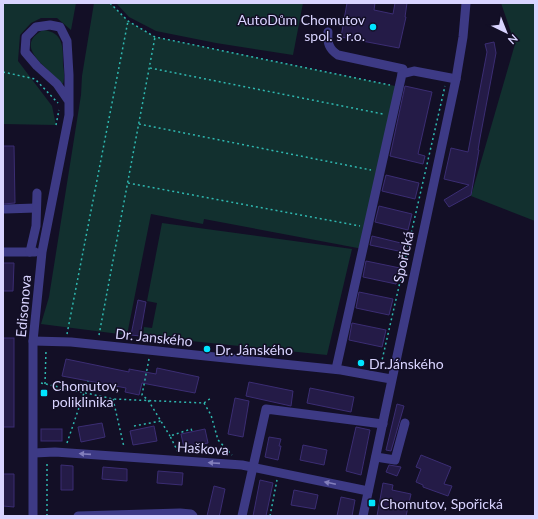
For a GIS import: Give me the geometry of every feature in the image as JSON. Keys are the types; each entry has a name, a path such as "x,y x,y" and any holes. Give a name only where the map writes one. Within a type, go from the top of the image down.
{"street":[{"name":"Spořická","path":"363,516 456,79 463,37 466,3"},
{"name":"Edisonova","path":"33,516 33,341 42,252 69,115 67,41 60,27 50,25 36,27 26,37 25,52 37,66 57,84 68,100"},
{"path":"328,32 327,40 329,46 332,52 338,55 403,69 336,369"},
{"path":"402,74 414,71 456,79"},
{"path":"30,252 36,226 37,193"},
{"path":"6,209 36,208"},
{"path":"3,252 42,252"},
{"name":"Dr. Janského","path":"33,341 66,342 336,369 391,379"},
{"path":"242,516 266,408 383,424"},
{"path":"376,457 395,460 405,423"},
{"name":"Haškova","path":"34,453 64,453 242,465 368,491"},
{"path":"78,516 180,513 191,514 193,516"}],"path":[{"path":"110,3 128,21 155,37 400,87"},
{"path":"66,342 128,21"},
{"path":"97,345 155,37"},
{"path":"150,68 393,116"},
{"path":"3,72 35,79 60,105 56,124"},
{"path":"379,377 446,78"},
{"path":"139,124 381,172"},
{"path":"128,183 368,228"},
{"path":"45,384 46,350"},
{"path":"151,350 142,395 148,400 161,421 182,461"},
{"path":"34,381 84,394 113,399 204,403 211,398"},
{"path":"64,453 88,381"},
{"path":"113,399 126,457"},
{"path":"204,403 211,415 218,440 242,465"},
{"path":"134,426 161,421"},
{"path":"170,436 191,429 192,432"},
{"path":"47,461 47,516"},
{"path":"270,516 279,472"}],"green space":[{"path":"3,3 76,3 71,30 57,18 41,18 31,23 20,35 18,61 52,106 56,125 3,124"},
{"path":"94,3 110,3 128,21 155,37 400,87 363,249 204,219 203,224 151,214 127,335 41,324 49,297"},
{"path":"116,3 303,3 293,55 216,43 156,31 129,17"},
{"path":"501,3 535,3 535,221 471,196 515,44"},
{"path":"43,30 50,31 55,34 59,37 61,42 63,52 63,84 38,60 32,50 32,39"},
{"path":"162,223 352,249 327,355 143,336 144,327 152,328 157,303 147,301"}],"building":[{"name":"AutoDům Chomutov spol. s r.o.","path":"347,3 375,3 374,10 393,14 395,3 407,3 406,17 399,48 341,37"},
{"path":"494,42 496,53 471,195 449,207 444,200 469,185 444,179 451,148 468,152 487,52 485,44"},
{"path":"405,86 432,92 418,154 425,156 423,164 390,156"},
{"path":"3,146 14,146 15,203 3,204"},
{"path":"386,175 419,183 415,199 382,191"},
{"path":"379,206 412,214 408,230 375,222"},
{"path":"372,236 405,244 403,252 370,245"},
{"path":"366,261 400,268 396,284 363,277"},
{"path":"3,263 14,263 13,291 3,291"},
{"path":"359,292 393,299 389,315 356,308"},
{"path":"138,300 146,302 140,336 131,335"},
{"path":"352,323 386,330 382,347 349,340"},
{"path":"3,338 14,338 14,427 3,427"},
{"path":"66,359 129,372 129,369 156,374 157,368 199,377 195,393 142,383 139,395 125,392 126,388 62,376"},
{"path":"249,382 293,391 291,406 246,396"},
{"path":"310,388 354,397 351,412 307,403"},
{"path":"235,398 249,401 243,437 228,434"},
{"path":"397,404 404,406 391,451 386,450"},
{"path":"102,423 105,437 81,442 78,427"},
{"path":"154,426 157,441 133,445 130,431"},
{"path":"356,427 370,430 361,475 346,471"},
{"path":"41,429 62,429 62,441 41,441"},
{"path":"205,429 208,443 184,448 181,434"},
{"path":"269,437 281,439 278,460 265,457"},
{"path":"303,445 327,450 324,465 300,460"},
{"path":"421,455 451,467 444,484 452,486 448,496 423,487 423,485 416,482 421,469 416,467"},
{"path":"61,465 73,466 73,490 61,490"},
{"path":"389,465 401,467 397,476 386,472"},
{"path":"103,467 127,469 127,481 102,479"},
{"path":"158,471 183,473 182,485 157,483"},
{"path":"3,474 14,474 14,507 3,506"},
{"path":"260,480 273,483 266,516 253,516"},
{"path":"383,483 393,485 392,490 411,494 406,516 377,516"},
{"path":"214,486 225,489 220,513 219,516 207,516"},
{"path":"294,490 318,495 315,509 291,505"},
{"path":"341,497 355,500 352,516 337,516"}],"place":[{"name":"AutoDům Chomutov spol. s r.o.","path":"373,27"},
{"name":"Dr. Jánského","path":"207,349"},
{"name":"Dr.Jánského","path":"361,363"},
{"name":"Chomutov, poliklinika","path":"44,393"},
{"name":"Chomutov, Spořická","path":"372,503"}]}
